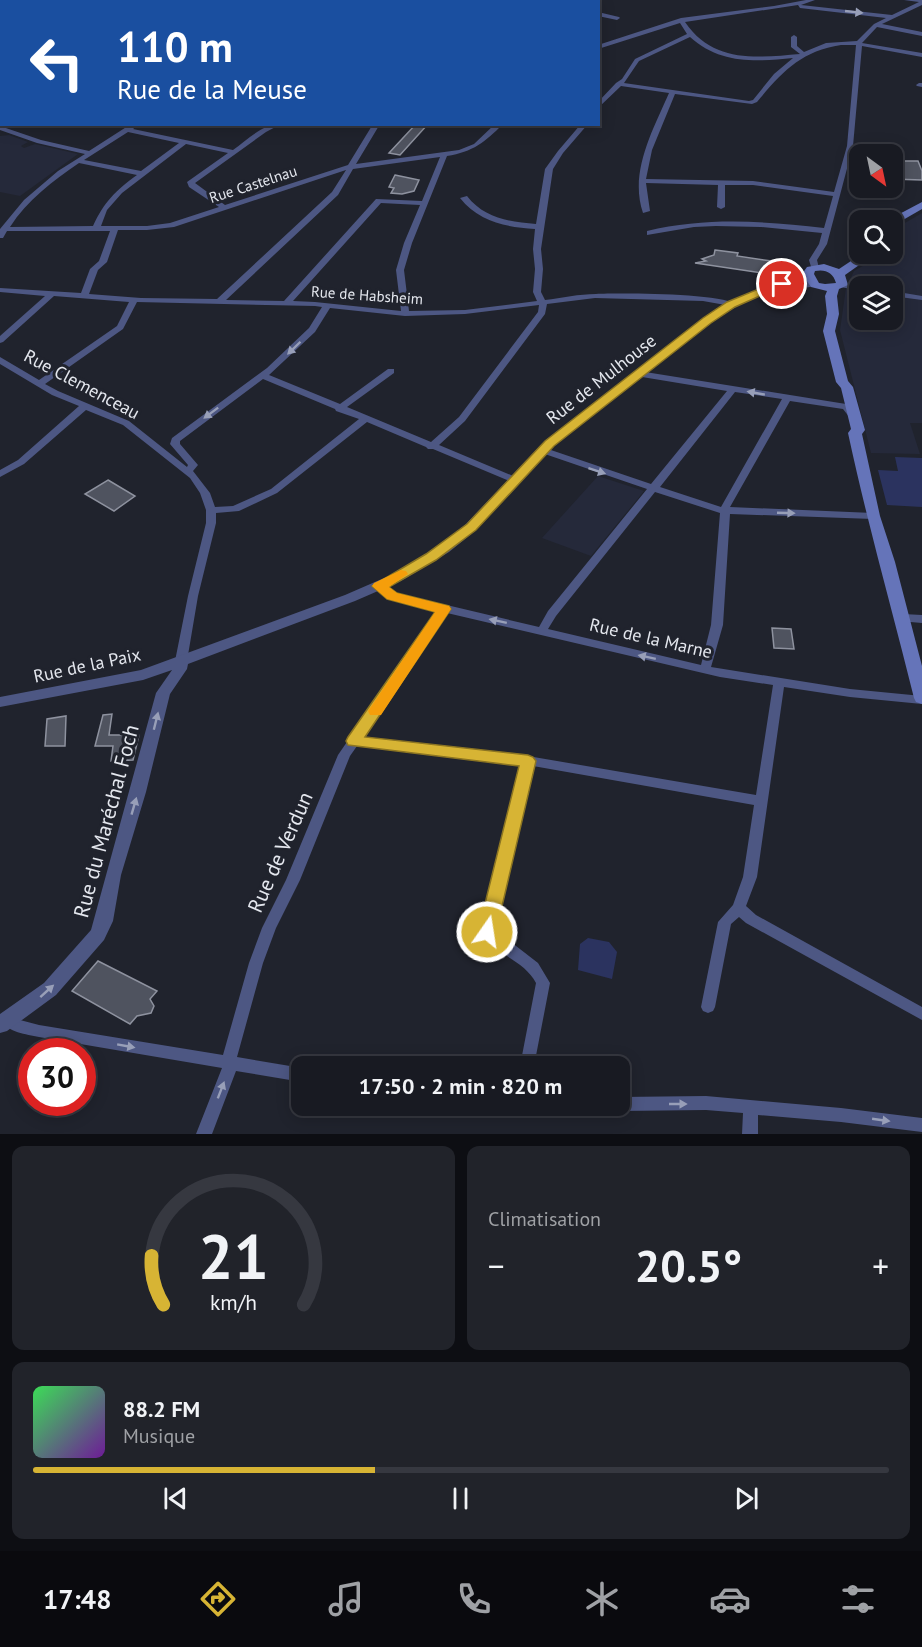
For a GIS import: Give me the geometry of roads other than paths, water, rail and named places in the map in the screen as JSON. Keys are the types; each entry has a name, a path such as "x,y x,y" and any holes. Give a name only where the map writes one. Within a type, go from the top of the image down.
{"main road":[{"path":"903,216 922,205"},
{"path":"855,264 825,277 833,314 830,331 842,382 847,387 858,430 855,433 873,516 887,556 922,699"},
{"path":"842,382 839,387 842,406 850,430 855,433"}],"street":[{"path":"600,46 653,27 681,20 812,0"},
{"path":"907,0 922,2"},
{"path":"849,285 825,277 813,260 827,231 835,194 850,146 859,43 876,25 922,2"},
{"path":"796,4 892,17"},
{"path":"910,9 922,11"},
{"path":"600,14 617,18"},
{"path":"681,20 688,35 712,49 739,57 768,59 843,43 859,43 922,55"},
{"path":"876,25 922,34"},
{"path":"600,104 637,60 688,35"},
{"path":"794,37 794,47 800,54"},
{"path":"618,84 750,103 756,101 777,73 800,54"},
{"path":"646,211 641,193 642,168 673,92"},
{"path":"2,232 30,198 79,161 133,126"},
{"path":"224,207 191,182 264,131 275,126"},
{"path":"220,301 335,193 375,126"},
{"name":"Rue Castelnau","path":"2,232 164,226 350,167 444,156 470,149 498,126"},
{"path":"431,447 462,419 544,308 537,292 538,227 549,169 560,152 583,126"},
{"path":"0,128 39,142 91,153"},
{"path":"127,130 233,152"},
{"path":"96,228 112,199 185,142"},
{"path":"405,314 400,270 444,156"},
{"path":"79,161 144,174"},
{"path":"642,181 753,183 835,194"},
{"path":"721,207 722,182"},
{"path":"464,198 480,213 502,223 538,227"},
{"path":"287,303 379,201 424,203"},
{"path":"650,233 688,226 755,224 827,231"},
{"path":"84,297 94,269 103,262 115,228"},
{"name":"Rue de Mulhouse","path":"181,661 379,586 451,543 481,518 542,450 731,304 771,287 825,277"},
{"name":"Rue de Habsheim","path":"0,290 84,297 287,303 405,314 465,312 583,297 622,296 714,300 731,304"},
{"path":"0,340 52,294"},
{"path":"903,295 922,298"},
{"path":"39,384 120,327 134,299"},
{"path":"188,472 193,465 175,444 175,440 263,376 312,330 327,306"},
{"name":"Rue Clemenceau","path":"0,360 39,384 126,423 188,472 205,493 211,510"},
{"path":"339,409 391,371"},
{"path":"639,374 688,384 842,406 854,416"},
{"path":"263,376 364,420 515,480"},
{"path":"542,631 552,614 733,389"},
{"path":"705,669 717,625 725,510 787,398"},
{"path":"0,474 21,462 86,405"},
{"path":"181,661 193,596 211,523 211,510 235,509 274,491 364,420"},
{"path":"542,450 653,489 725,510 873,516"},
{"name":"Rue de la Marne","path":"379,586 392,596 642,656 779,682 922,699"},
{"name":"Rue de Verdun","path":"204,1134 229,1070 259,954 293,880 344,755 444,609"},
{"path":"903,618 922,619"},
{"name":"Rue de la Paix","path":"0,702 143,675 181,661"},
{"name":"Rue du Maréchal Foch","path":"4,1022 50,989 98,935 104,921 113,875 138,792 163,693 180,669 181,661"},
{"path":"143,675 156,681 163,693"},
{"path":"708,1007 725,922 739,908 750,877 779,682"},
{"path":"354,741 528,761 761,801"},
{"path":"528,761 487,932 534,969 543,983 529,1056"},
{"path":"739,908 758,924 922,1014"},
{"path":"4,1022 39,1031 157,1052 291,1073"},
{"path":"630,1104 706,1103 922,1125"},
{"path":"750,1134 751,1108"}]}
